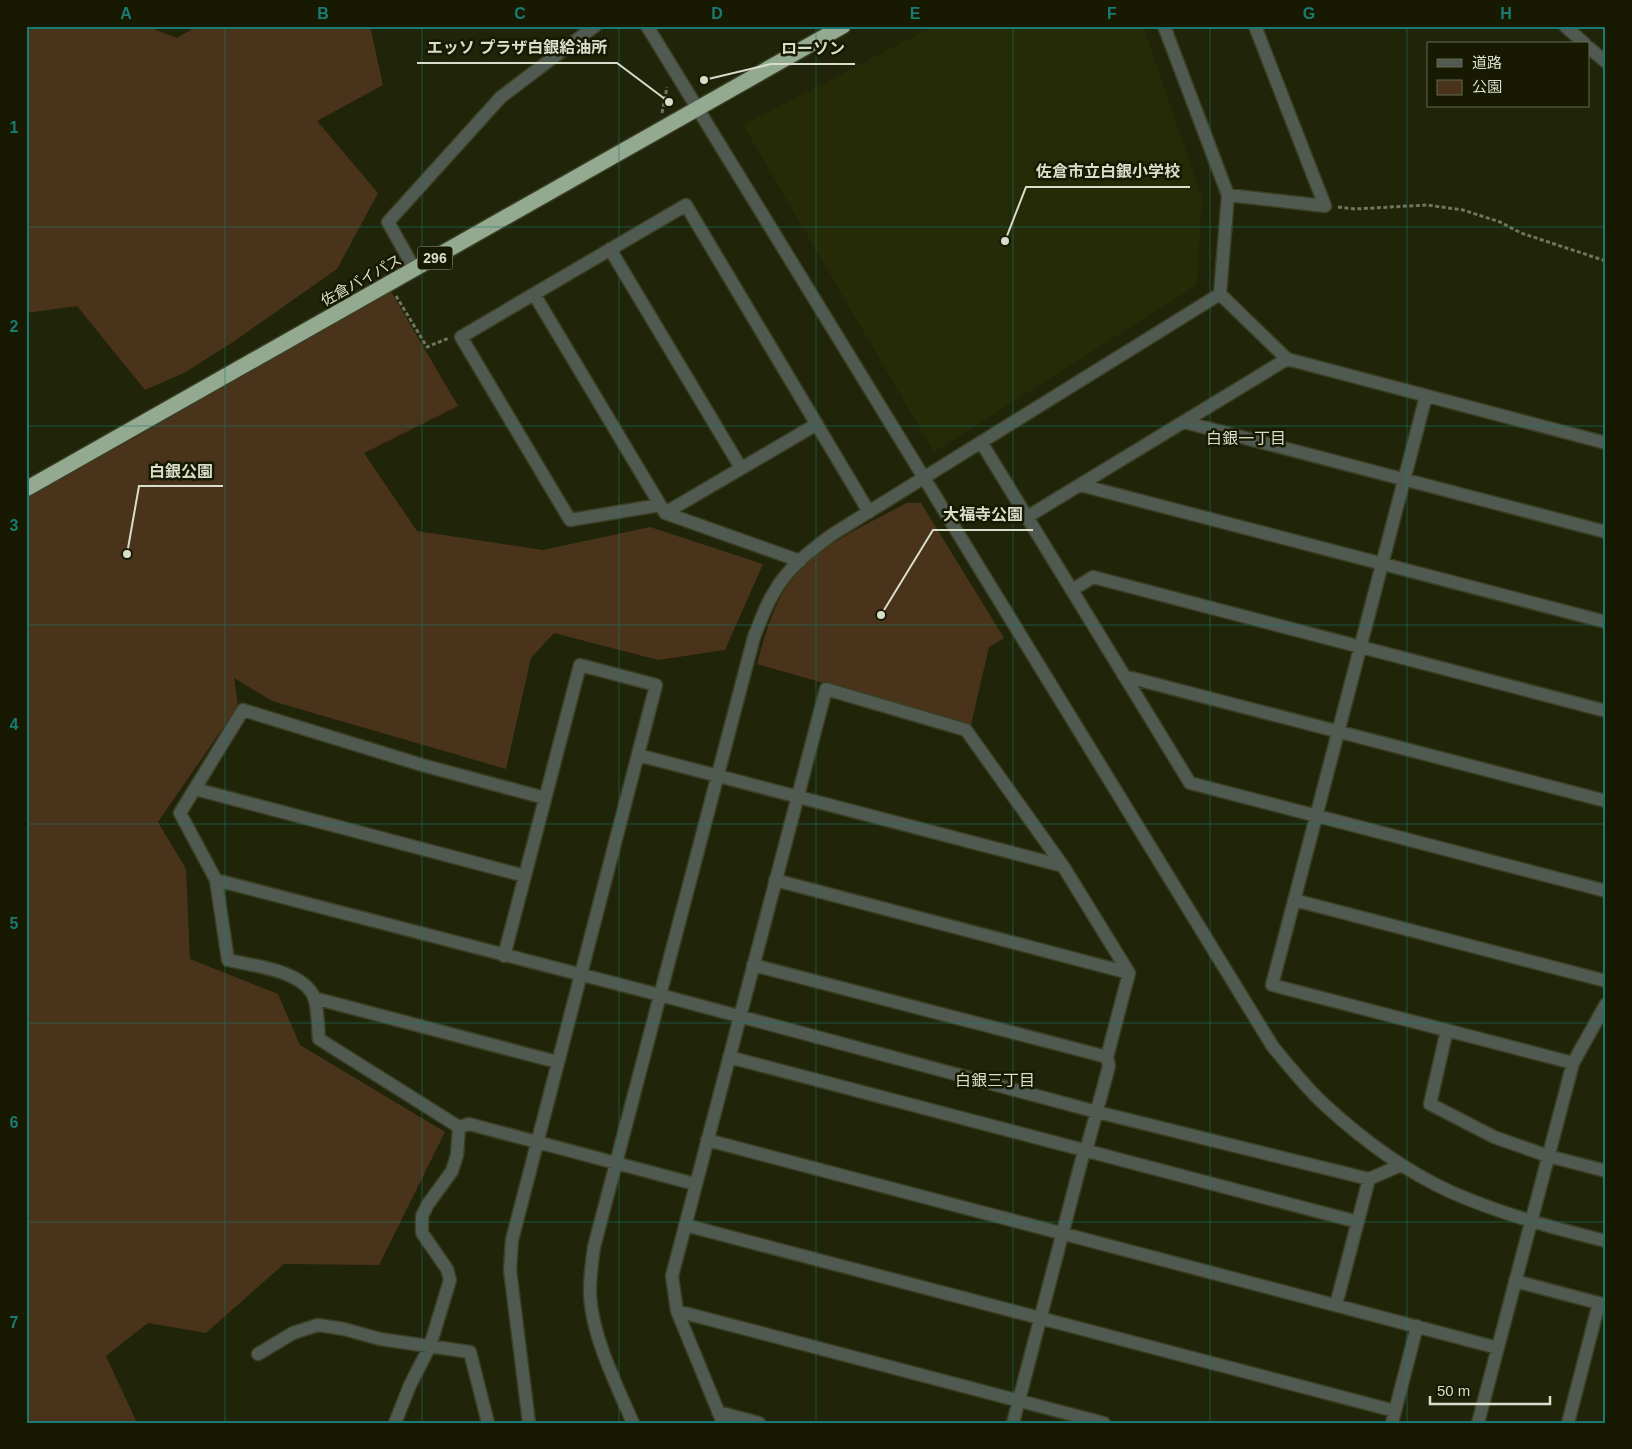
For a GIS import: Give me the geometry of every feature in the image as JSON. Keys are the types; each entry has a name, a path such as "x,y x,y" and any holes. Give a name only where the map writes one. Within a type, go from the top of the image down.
{"highway":[{"name":"佐倉バイパス","path":"26,489 843,26"}],"street":[{"path":"415,270 388,222 501,97 595,26"},
{"path":"647,26 1273,1047 1325,1106 1400,1164 1450,1191 1531,1222 1606,1241"},
{"path":"1164,26 1228,195 1220,294"},
{"path":"1228,195 1325,206 1255,26"},
{"path":"1565,26 1583,42"},
{"path":"1590,49 1606,62"},
{"path":"816,424 741,468 663,510 570,520 461,338 686,205 869,512"},
{"path":"610,249 741,468"},
{"path":"534,294 663,510 800,560"},
{"path":"1220,294 1287,359 1606,442"},
{"path":"633,1423 602,1346 593,1313 590,1291 594,1247 754,637 773,594 790,570 800,560 833,534 1220,294"},
{"path":"1027,517 1287,359"},
{"path":"1426,396 1272,985 1573,1063"},
{"path":"1184,422 1606,532"},
{"path":"981,442 1190,783 1606,891"},
{"path":"1080,485 1606,622"},
{"path":"1072,590 1093,577 1606,711"},
{"path":"504,956 580,665 656,685 512,1240 510,1270 529,1423"},
{"path":"1124,676 1606,802"},
{"path":"759,1423 720,1417 677,1311 672,1276 826,689 966,730 1063,866 1129,973 1107,1057 1109,1066 1062,1233 1013,1423"},
{"path":"545,798 422,766 243,710 180,813 216,880 228,960 283,973 298,979 314,998 320,1039 459,1127 469,1124 695,1184"},
{"path":"638,755 1063,866"},
{"path":"195,789 525,876"},
{"path":"216,880 660,995 1097,1112 1369,1179 1400,1164"},
{"path":"775,880 1129,973"},
{"path":"1294,900 1606,981"},
{"path":"753,965 1107,1057"},
{"path":"314,998 557,1062"},
{"path":"1478,1423 1573,1063 1606,1004"},
{"path":"1447,1030 1430,1104 1494,1137 1548,1156 1606,1171"},
{"path":"728,1057 1358,1222"},
{"path":"395,1423 410,1385 430,1346 450,1280 447,1269 422,1233 422,1216 428,1204 452,1171 458,1148 459,1127"},
{"path":"707,1140 1498,1348"},
{"path":"1336,1305 1369,1179"},
{"path":"684,1225 1040,1318 1394,1417 1417,1326"},
{"path":"1515,1281 1602,1304 1568,1423"},
{"path":"677,1311 1104,1423"},
{"path":"258,1354 293,1333 318,1325 344,1329 380,1339 470,1352 488,1423"}],"path":[{"path":"661,116 668,84"},
{"path":"1325,206 1355,209 1427,205 1463,210 1500,222 1521,233 1606,261"},
{"path":"389,285 427,347 447,338 461,338"}],"shaded area":[{"path":"934,26 1143,26 1202,197 1197,285 934,452 743,125"}],"green space":[{"path":"27,26 146,26 177,38 197,26 370,26 383,85 317,121 378,193 337,269 233,342 184,373 145,390 77,306 26,313"},
{"path":"390,290 458,406 364,453 417,531 543,550 650,527 763,564 725,650 658,660 554,633 531,658 506,769 272,701 234,678 238,706 158,822 186,869 190,959 278,994 300,1045 445,1132 379,1265 284,1264 206,1333 148,1323 106,1356 137,1423 26,1423 26,498 138,436"},
{"path":"907,503 921,503 1004,638 989,647 971,725 757,664 776,606 791,581 804,566 836,542"}],"place":[{"name":"ローソン","path":"704,80"},
{"name":"エッソ プラザ白銀給油所","path":"669,102"},
{"name":"佐倉市立白銀小学校","path":"1005,241"},
{"name":"白銀公園","path":"127,554"},
{"name":"大福寺公園","path":"881,615"}],"district":[{"name":"白銀一丁目","path":"1246,438"},
{"name":"白銀三丁目","path":"995,1080"}]}
